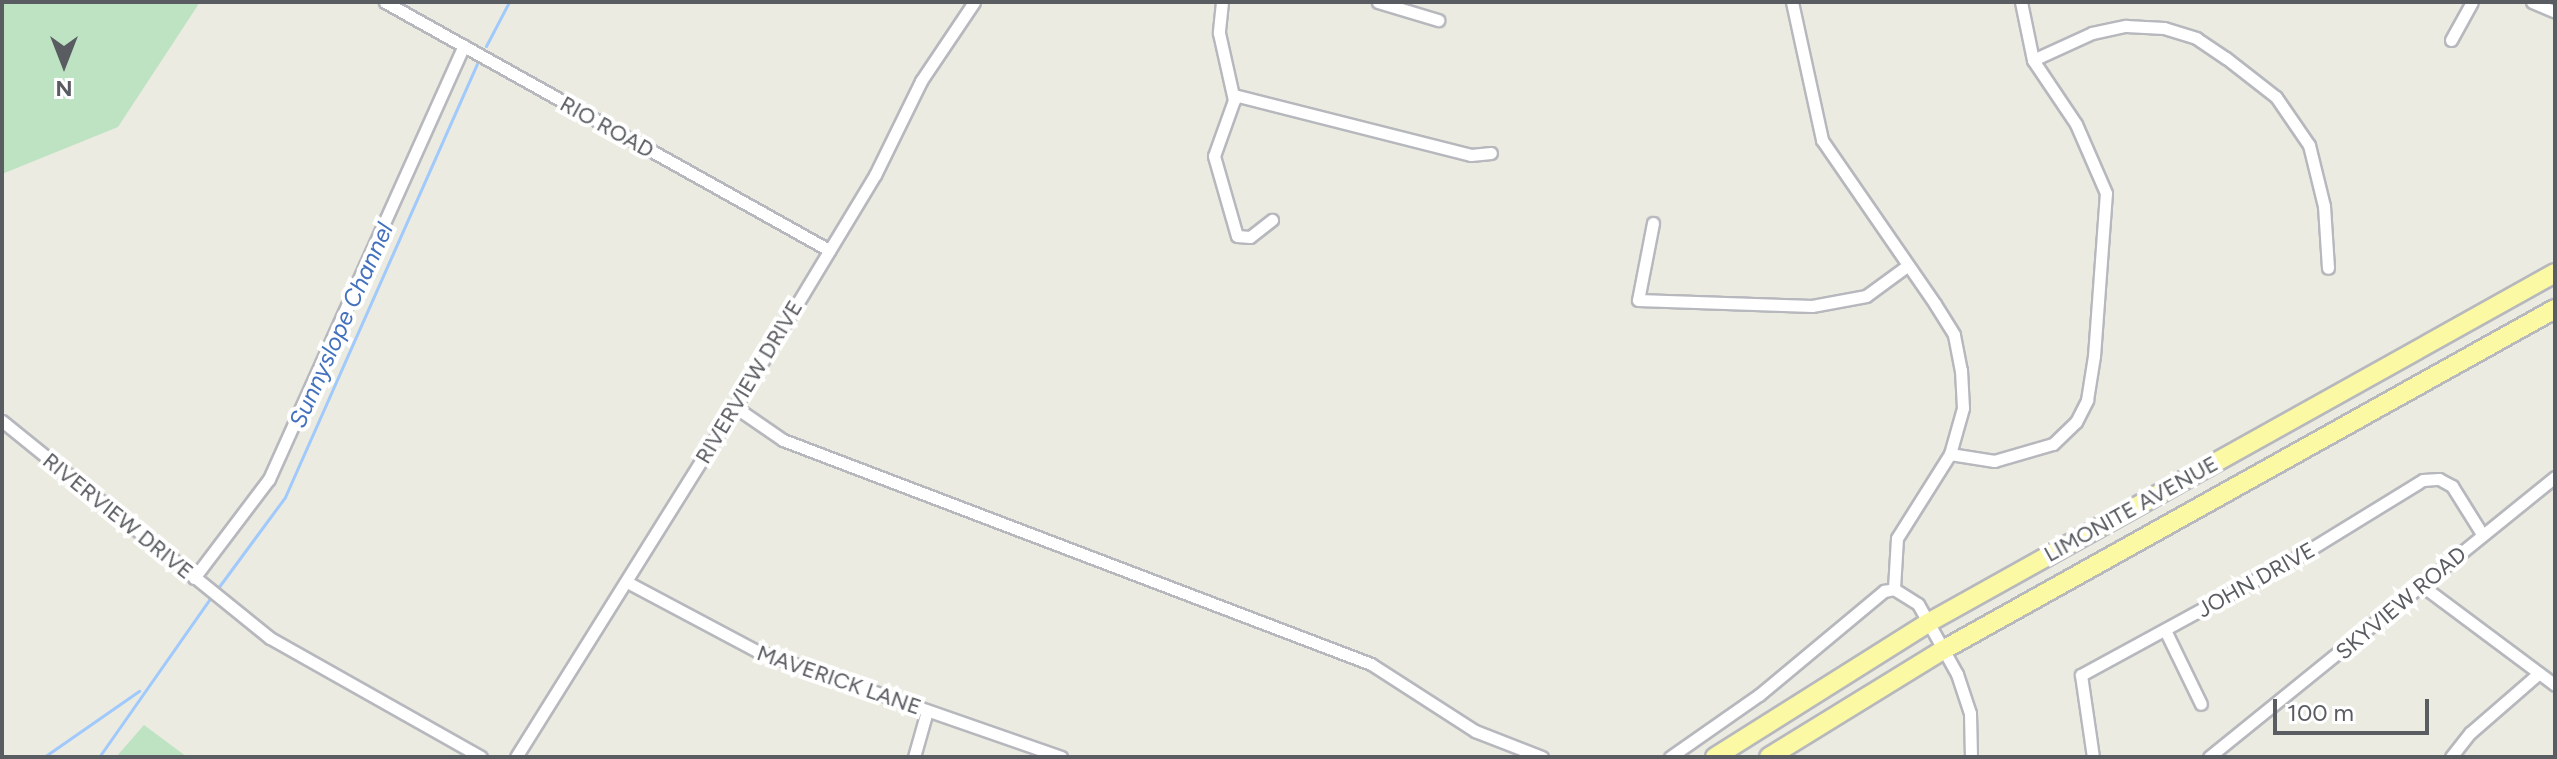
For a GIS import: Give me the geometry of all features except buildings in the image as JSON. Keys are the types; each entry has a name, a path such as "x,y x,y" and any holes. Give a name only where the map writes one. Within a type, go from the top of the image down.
{"main road":[{"name":"LIMONITE AVENUE","path":"1715,757 1926,624 2555,273"},
{"name":"LIMONITE AVENUE","path":"1769,757 1943,650 2555,309"}],"street":[{"name":"RIO ROAD","path":"385,2 829,250"},
{"name":"RIVERVIEW DRIVE","path":"516,757 735,407 875,175 921,81 974,2"},
{"path":"1222,2 1219,33 1234,95 1214,156 1235,233 1250,237 1272,220"},
{"path":"1378,2 1438,20"},
{"path":"1792,2 1822,140 1954,335 1963,408 1950,454 1897,538 1894,589"},
{"path":"1950,454 1994,461 2053,444 2076,422 2087,400 2106,193 2076,124 2033,60 2021,2"},
{"path":"2451,40 2472,2"},
{"path":"2532,2 2555,12"},
{"path":"2033,60 2092,33 2126,26 2164,28 2196,38 2226,58 2276,97 2309,145 2322,194 2328,268"},
{"path":"194,578 269,479 469,49"},
{"path":"1234,95 1471,155 1491,153"},
{"path":"1653,223 1638,300 1812,306 1866,296 1907,266"},
{"path":"735,407 783,440 1371,664 1475,731 1542,757"},
{"name":"RIVERVIEW DRIVE","path":"2,421 221,601 304,661 481,757"},
{"name":"SKYVIEW ROAD","path":"2209,757 2555,477"},
{"name":"JOHN DRIVE","path":"2093,757 2081,675 2165,630 2423,480 2439,479 2452,486 2482,534"},
{"name":"MAVERICK LANE","path":"627,582 718,635 1061,757"},
{"path":"2421,585 2555,685"},
{"path":"1670,757 1759,695 1884,591 1894,589 1908,594 1943,650 1970,713 1971,757"},
{"path":"2165,630 2201,704"},
{"path":"2451,757 2470,733 2539,673"},
{"path":"914,757 927,711"}],"green space":[{"path":"2,2 200,2 118,127 2,174"},
{"path":"144,725 187,757 116,757"}],"waterway":[{"name":"Sunnyslope Channel","path":"486,46 509,2"},
{"name":"Sunnyslope Channel","path":"218,588 285,497 477,64"},
{"name":"Sunnyslope Channel","path":"99,757 211,597"},
{"path":"44,757 139,691"}]}
